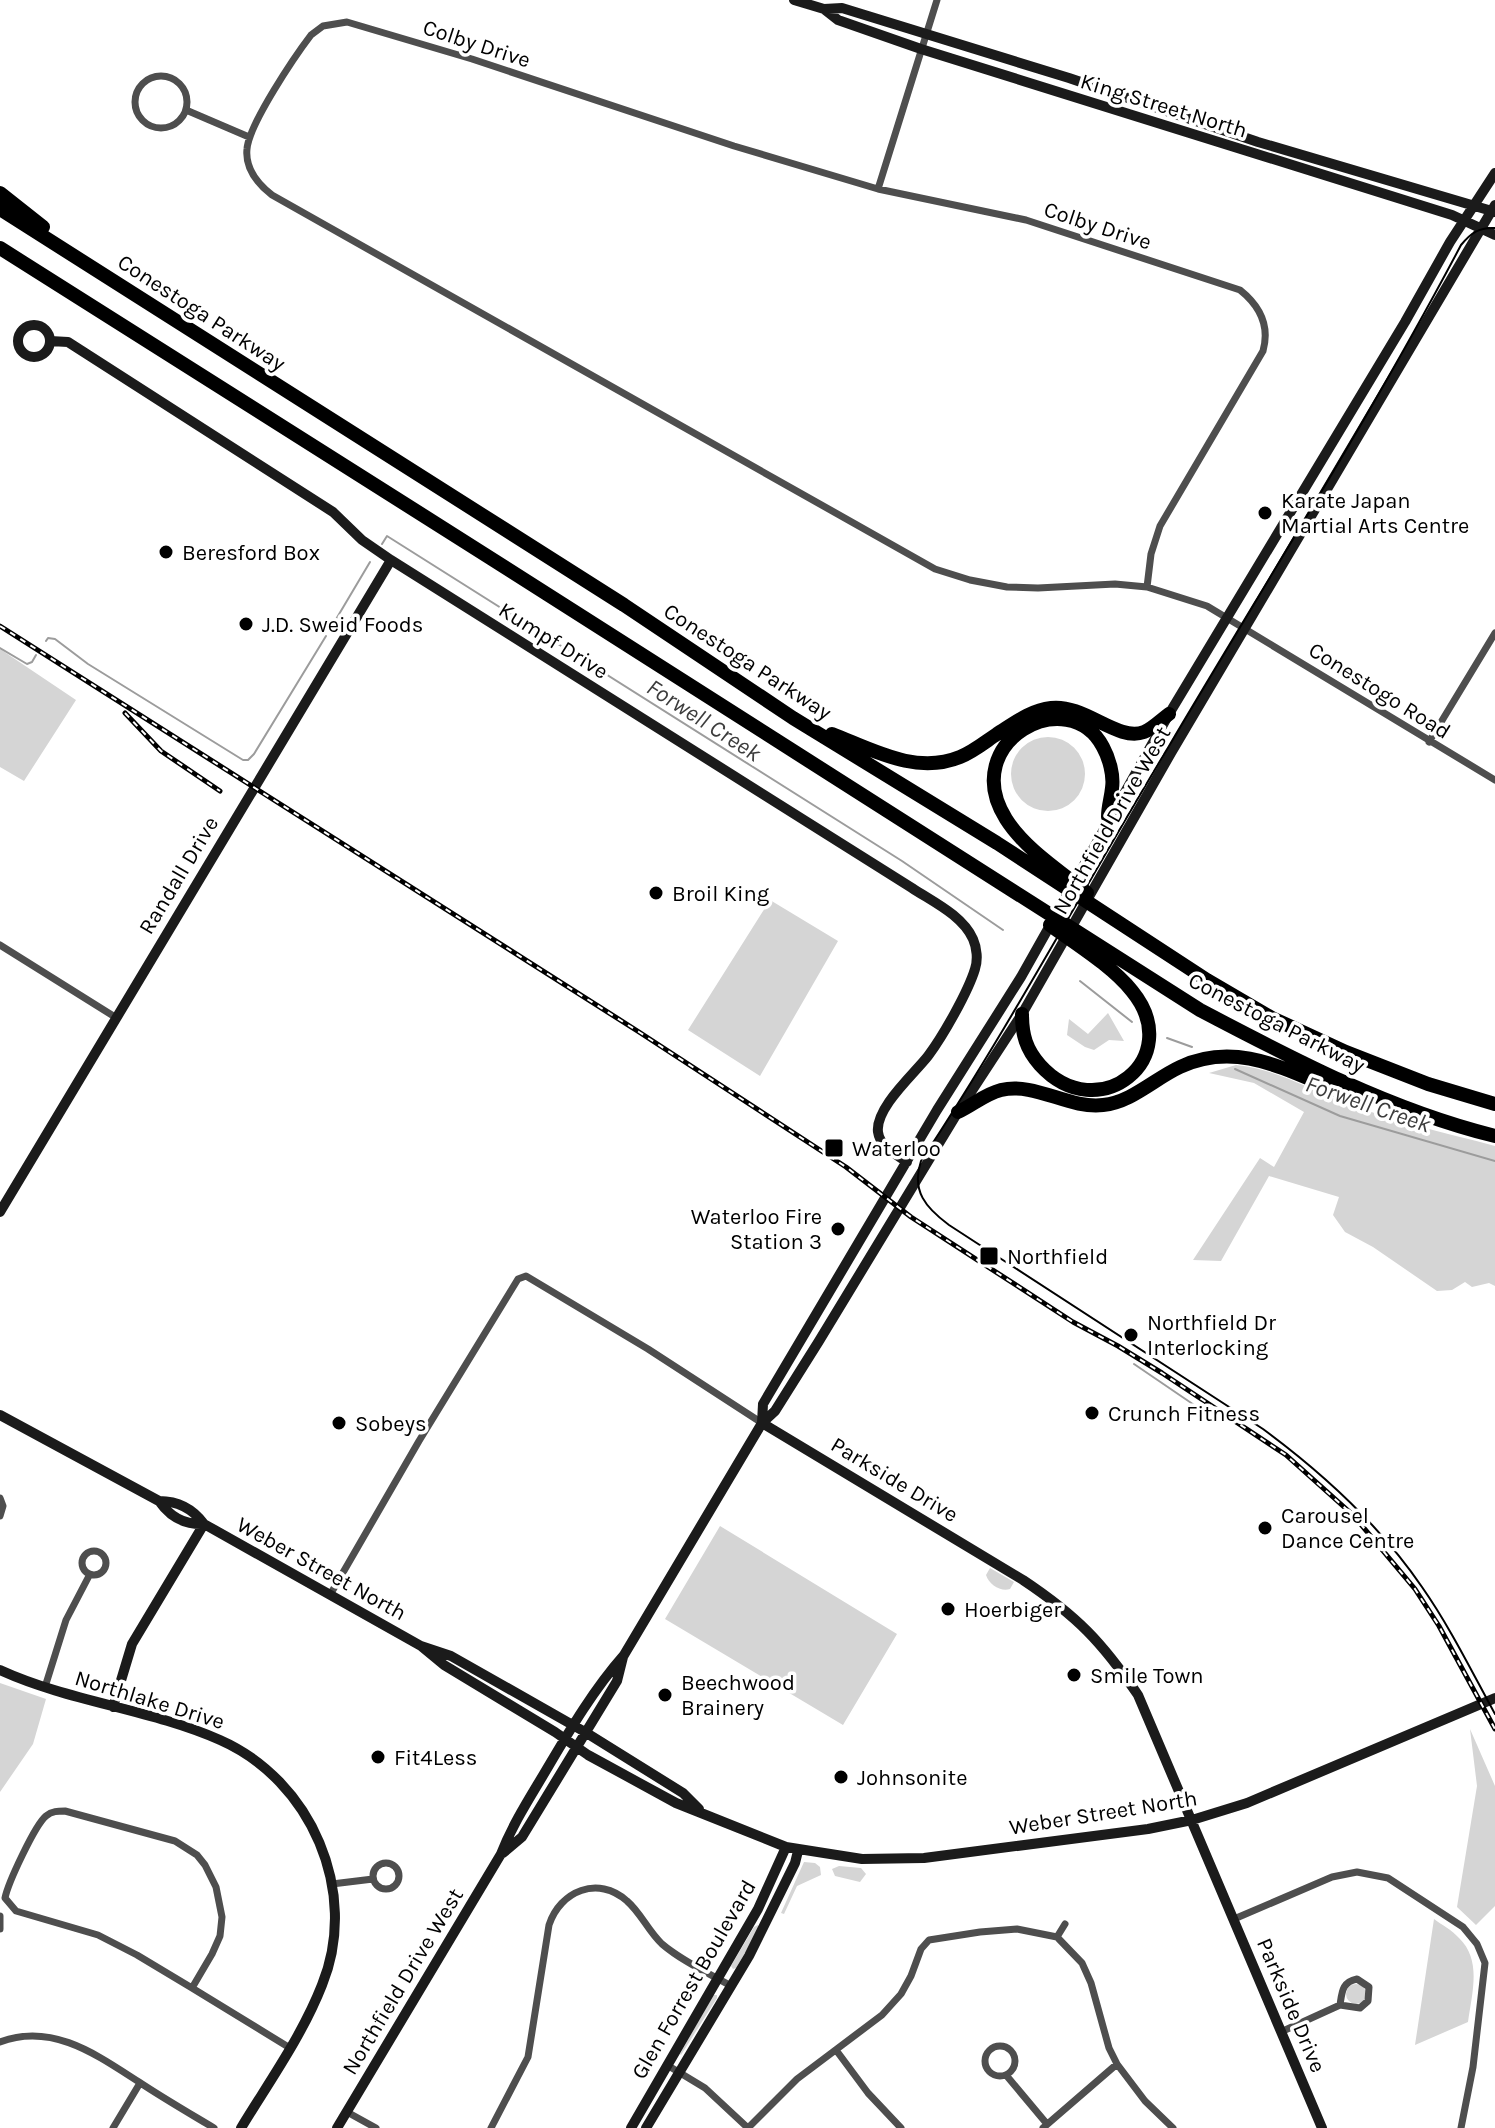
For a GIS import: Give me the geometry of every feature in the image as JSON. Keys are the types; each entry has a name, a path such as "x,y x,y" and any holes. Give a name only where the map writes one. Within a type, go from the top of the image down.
{"highway":[{"path":"0,193 99,272"},
{"name":"Conestoga Parkway","path":"0,209 624,605 793,718 1272,1018 1346,1052 1428,1084 1495,1104"},
{"name":"Conestoga Parkway","path":"0,248 274,419 614,639 1200,1010 1353,1087 1495,1136"},
{"path":"793,718 889,757 912,764 937,764 962,757 1019,720 1043,709 1056,707 1074,710 1130,734 1144,732 1169,714"},
{"path":"1108,817 1113,780 1109,760 1101,743 1084,728 1067,719 1041,721 1019,731 1001,751 993,784 1007,821 1033,849 1150,943"},
{"path":"986,875 1131,989 1146,1015 1149,1049 1138,1069 1120,1084 1100,1091 1084,1091 1064,1085 1035,1058 1024,1039 1022,1014"},
{"path":"958,1112 973,1106 985,1096 1012,1088 1071,1103 1104,1105 1131,1096 1179,1067 1206,1057 1233,1054 1262,1060 1389,1109 1424,1114"}],"main road":[{"name":"King Street North","path":"794,0 824,9 842,8 1069,78 1258,142 1494,210"},
{"name":"King Street North","path":"824,9 838,20 921,49 1463,220 1495,235"},
{"name":"Northfield Drive West","path":"762,1423 763,1404 1042,940 1108,817 1169,714 1463,220 1495,173"},
{"name":"Northfield Drive West","path":"337,2128 501,1854 509,1833 565,1738 605,1676 624,1655 762,1423 775,1411 840,1309 958,1112 1022,1014 1158,775 1494,210"},
{"name":"Kumpf Drive","path":"50,341 68,342 151,394 333,512 362,540 391,560 912,888 964,925 977,953 976,967 966,990 931,1053 897,1091 879,1118 881,1141 907,1162"},
{"name":"Randall Drive","path":"0,1212 391,560"},
{"path":"874,1218 890,1227"},
{"path":"820,1310 829,1312 840,1309"},
{"name":"Weber Street North","path":"0,1415 159,1501 182,1505 204,1524 421,1646 444,1665 576,1747 676,1803 798,1851 862,1859 924,1858 1117,1834 1192,1820 1247,1803 1495,1698"},
{"name":"Parkside Drive","path":"762,1423 1023,1580 1087,1628 1110,1654 1138,1695 1322,2128"},
{"path":"113,1707 132,1644 204,1524"},
{"name":"Weber Street North","path":"421,1646 451,1656 585,1732 683,1793 703,1813"},
{"name":"Northfield Drive West","path":"501,1854 522,1837 617,1681 624,1655"},
{"name":"Northlake Drive","path":"0,1670 45,1687 221,1740 265,1767 291,1794 307,1818 320,1844 332,1884 334,1933 328,1968 320,1991 290,2048 241,2128"},
{"name":"Glen Forrest Boulevard","path":"631,2128 758,1909 786,1847"},
{"name":"Glen Forrest Boulevard","path":"646,2128 771,1915 798,1851"}],"street":[{"path":"878,189 937,0"},
{"name":"Colby Drive","path":"249,137 311,35 323,26 347,22 484,63 734,146 878,189 1026,220 1240,290 1257,308 1267,333 1263,351 1160,526 1151,554 1147,587"},
{"path":"166,76 179,83 185,91 186,110 179,122 172,126 153,127 145,123 137,112 136,94 143,83 153,77 166,76"},
{"path":"186,110 249,137 246,149 248,163 254,178 272,195 935,569 1007,587 1115,584 1147,587 1207,606 1246,629"},
{"name":"Conestogo Road","path":"1246,629 1495,780"},
{"path":"1429,742 1495,633"},
{"path":"0,945 115,1017"},
{"name":"Parkside Drive","path":"330,1595 518,1279 526,1276 578,1305 762,1423"},
{"path":"0,1498 3,1506 0,1516"},
{"path":"45,1687 66,1620 90,1574"},
{"path":"192,1988 220,1936 222,1917 216,1887 197,1855 175,1841 65,1811 53,1812 42,1821 10,1881 5,1898 8,1904 16,1911 98,1935 137,1955 290,2048"},
{"path":"1234,1919 1332,1877 1357,1872 1388,1878 1463,1927 1477,1944 1485,1963 1473,2067 1461,2128"},
{"path":"332,1884 373,1879"},
{"path":"491,2128 528,2057 549,1925 555,1907 566,1898 588,1890 615,1893 628,1902 662,1943 731,1986"},
{"path":"0,1929 0,1913 8,1904"},
{"path":"1057,1937 1065,1924"},
{"path":"667,2065 712,2094 748,2128 797,2079 882,2015 898,1998 911,1976 921,1949 929,1940 1006,1929 1044,1933 1057,1937 1086,1969 1117,2064 1145,2101 1173,2128"},
{"path":"1283,2031 1340,2005 1354,2009 1365,2006 1370,1997 1369,1987 1357,1979 1347,1982 1342,1990 1340,2005"},
{"path":"0,2042 47,2036 74,2044 214,2128"},
{"path":"1004,2047 1012,2053 1013,2068 1006,2075 995,2075 987,2069 986,2056 994,2048 1004,2047"},
{"path":"836,2050 868,2093 901,2128"},
{"path":"1006,2075 1045,2126 1117,2064"},
{"path":"113,2128 140,2083"},
{"path":"347,2112 376,2128"}],"shaded area":[{"path":"0,649 76,700 24,781 0,767"},
{"path":"1048,737 1062,740 1074,748 1082,760 1085,774 1082,788 1074,800 1062,808 1048,811 1034,808 1022,800 1014,788 1011,774 1014,760 1022,748 1034,740"},
{"path":"770,900 838,941 760,1076 688,1030"},
{"path":"1108,1013 1124,1041 1109,1040 1094,1050 1067,1035 1069,1019 1088,1034"},
{"path":"1236,1065 1277,1074 1341,1101 1417,1126 1495,1146 1495,1286 1489,1283 1472,1287 1465,1282 1452,1290 1437,1291 1373,1247 1345,1232 1333,1215 1339,1197 1269,1176 1221,1261 1193,1260 1260,1158 1274,1167 1304,1112 1254,1083 1209,1073"},
{"path":"720,1526 897,1634 843,1725 665,1619"},
{"path":"990,1568 1014,1582 1010,1589 999,1589 990,1582 986,1575"},
{"path":"0,1683 46,1699 33,1744 0,1792"},
{"path":"1470,1729 1495,1786 1495,1906 1476,1925 1457,1907 1477,1786"},
{"path":"804,1862 815,1863 820,1867 821,1875 797,1886 784,1914 781,1913"},
{"path":"839,1866 861,1868 866,1874 860,1882 835,1876 832,1869"},
{"path":"1434,1919 1456,1935 1471,1956 1474,1977 1472,2000 1468,2022 1415,2045"},
{"path":"758,1925 759,1929 733,1969 731,1966"},
{"path":"1356,1984 1363,1987 1366,1994 1363,2001 1356,2004 1349,2001 1346,1994 1349,1987"},
{"path":"713,1995 717,1998 681,2055 680,2054"}],"waterway":[{"name":"Forwell Creek","path":"382,544 387,536 902,861 1003,930"},
{"name":"Forwell Creek","path":"332,626 370,562"},
{"name":"Forwell Creek","path":"46,641 48,638 55,639 88,664 243,760 248,760 326,636"},
{"name":"Forwell Creek","path":"0,648 27,664 36,655"},
{"name":"Forwell Creek","path":"1080,981 1132,1022"},
{"name":"Forwell Creek","path":"1167,1038 1192,1047"},
{"name":"Forwell Creek","path":"1235,1069 1340,1116 1495,1161"},
{"path":"1134,1364 1203,1411"}],"tram line":[{"path":"1495,228 1476,232 1461,245 1355,435 1017,1007 921,1161 918,1172 919,1190 927,1205 949,1225 1263,1429 1329,1482 1388,1542 1422,1587 1495,1714"}],"railway":[{"path":"0,626 639,1032 846,1167 911,1217 1073,1322 1162,1373 1286,1455 1353,1515 1415,1589 1439,1626 1495,1729"},
{"path":"125,713 161,751 220,791"}],"place":[{"name":"Karate Japan Martial Arts Centre","path":"1265,513"},
{"name":"Beresford Box","path":"166,552"},
{"name":"J.D. Sweid Foods","path":"246,624"},
{"name":"Broil King","path":"656,893"},
{"name":"Waterloo","path":"834,1148"},
{"name":"Waterloo Fire Station 3","path":"838,1229"},
{"name":"Northfield","path":"989,1256"},
{"name":"Northfield Dr Interlocking","path":"1131,1335"},
{"name":"Crunch Fitness","path":"1092,1413"},
{"name":"Sobeys","path":"339,1423"},
{"name":"Carousel Dance Centre","path":"1265,1528"},
{"name":"Hoerbiger","path":"948,1609"},
{"name":"Smile Town","path":"1074,1675"},
{"name":"Beechwood Brainery","path":"665,1695"},
{"name":"Fit4Less","path":"378,1757"},
{"name":"Johnsonite","path":"841,1777"}]}
